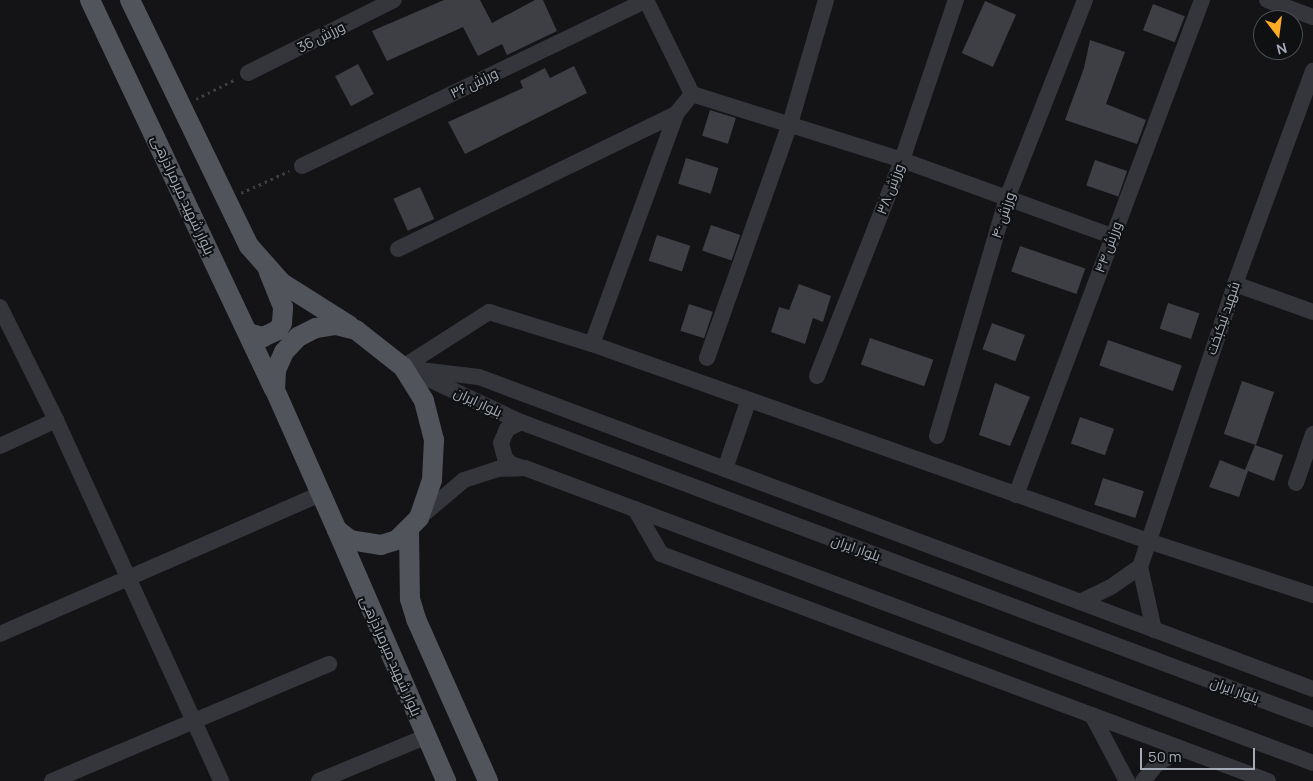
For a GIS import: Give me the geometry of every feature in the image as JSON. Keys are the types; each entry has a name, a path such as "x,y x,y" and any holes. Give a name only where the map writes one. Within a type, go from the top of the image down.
{"main road":[{"name":"بلوار شهید میرمرادزهی","path":"90,0 274,390 446,781"},
{"path":"130,0 249,246 268,270 282,283 356,330 403,367 424,401 434,440 432,480 414,524 410,599 416,619 488,781"},
{"path":"248,333 263,337 278,330 282,323 283,308 272,288 268,270"},
{"path":"274,390 276,370 284,352 298,337 323,327 336,325 356,330"},
{"path":"337,530 350,540 381,545 396,540 414,524"}],"street":[{"name":"ورزش 36","path":"248,73 394,0"},
{"path":"647,0 692,94 902,160 1112,236"},
{"name":"ورزش ۳۶","path":"302,166 647,0"},
{"path":"707,358 790,124 826,0"},
{"name":"ورزش ۳۸","path":"817,376 902,160 956,0"},
{"name":"ورزش ۴۰","path":"937,436 1007,198 1085,0"},
{"name":"ورزش ۴۴","path":"1016,495 1202,0"},
{"path":"1267,0 1313,17"},
{"name":"شهید نیکبخت","path":"1140,566 1235,284 1313,71"},
{"path":"592,344 676,114 692,94"},
{"path":"398,249 676,114"},
{"path":"1235,284 1313,312"},
{"path":"0,307 56,420 191,720 221,781"},
{"path":"403,367 489,312 592,344 748,402 1148,541 1313,595"},
{"path":"403,367 479,378 1313,689"},
{"name":"بلوار ایران","path":"403,367 521,422 1313,719"},
{"path":"725,469 748,402"},
{"path":"0,446 56,420"},
{"path":"521,422 507,429 501,444 505,458 511,464 1313,763"},
{"path":"1296,483 1313,434"},
{"path":"414,524 464,480 498,469 525,468"},
{"path":"0,634 128,580 321,494"},
{"path":"635,509 661,554 1268,781"},
{"path":"1080,602 1111,587 1140,566 1154,630"},
{"path":"52,781 191,720 329,664"},
{"path":"1092,715 1127,781"},
{"path":"320,781 427,736"},
{"path":"1147,780 1157,764 1182,749"}],"path":[{"path":"181,106 248,73"},
{"path":"226,200 302,166"}],"building":[{"path":"444,0 480,0 492,23 535,0 543,0 557,31 507,55 502,44 478,56 463,27 387,61 372,31"},
{"path":"985,1 1016,15 993,67 962,53"},
{"path":"1153,4 1185,16 1175,42 1143,30"},
{"path":"1090,40 1125,52 1106,104 1146,120 1137,144 1065,120 1084,68"},
{"path":"358,64 374,94 351,106 335,76"},
{"path":"574,66 587,93 465,154 448,122 523,88 520,81 545,68 550,78"},
{"path":"710,110 736,118 728,144 702,136"},
{"path":"686,158 719,168 711,194 678,184"},
{"path":"1095,160 1127,171 1118,197 1086,186"},
{"path":"420,187 434,219 408,231 394,199"},
{"path":"711,225 740,235 732,261 702,251"},
{"path":"657,235 690,246 682,271 649,261"},
{"path":"1020,246 1085,268 1076,294 1011,272"},
{"path":"799,284 831,296 823,322 813,318 805,344 771,332 779,307 789,310"},
{"path":"1168,303 1199,313 1191,339 1160,329"},
{"path":"689,304 713,312 704,338 680,331"},
{"path":"992,323 1025,335 1015,361 982,349"},
{"path":"870,338 933,360 924,386 861,364"},
{"path":"1108,340 1182,365 1173,391 1099,366"},
{"path":"1242,381 1274,392 1256,445 1224,434"},
{"path":"995,383 1030,397 1010,446 979,435"},
{"path":"1080,417 1114,429 1105,455 1071,443"},
{"path":"1255,445 1283,455 1274,481 1248,471 1239,497 1209,487 1220,460 1245,470"},
{"path":"1103,478 1144,491 1135,518 1094,505"}]}
